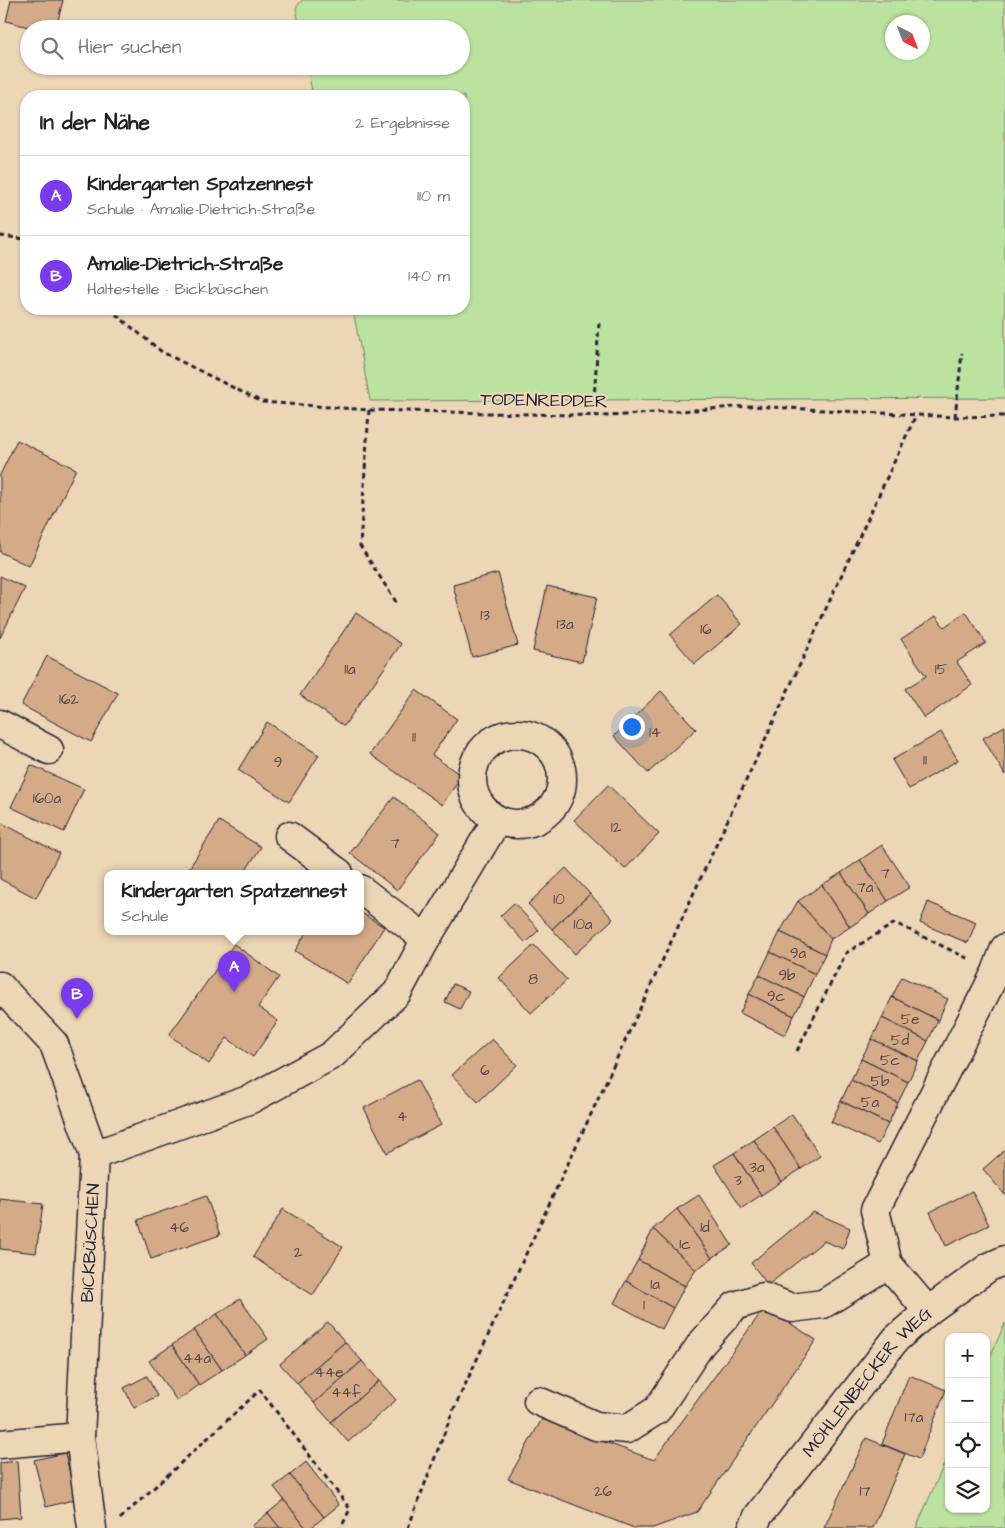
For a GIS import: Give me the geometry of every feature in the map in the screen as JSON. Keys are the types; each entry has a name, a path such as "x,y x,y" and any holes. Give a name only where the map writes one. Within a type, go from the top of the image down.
{"street":[{"path":"0,724 49,750"},
{"path":"94,1155 251,1099 332,1055 397,993 426,939 497,820"},
{"path":"290,836 335,870"},
{"path":"364,892 426,939"},
{"path":"928,1311 888,1264 875,1210 1000,960"},
{"name":"BICKBÜSCHEN","path":"0,986 54,1044 94,1155 80,1437 92,1528"},
{"name":"MÖHLENBECKER WEG","path":"753,1528 758,1516 896,1339 928,1311 989,1267 1005,1260"},
{"path":"538,1401 596,1426 627,1429 658,1410 701,1344 735,1306 763,1297 792,1308 823,1304 888,1264"},
{"path":"0,1444 80,1437"}],"path":[{"path":"0,236 20,238"},
{"name":"TODENREDDER","path":"116,315 162,352 262,402 369,410 610,416 750,406 955,417 1005,416"},
{"path":"594,400 598,323"},
{"path":"955,417 962,353"},
{"path":"369,410 360,546 398,605"},
{"path":"408,1528 452,1413 916,415"},
{"path":"797,1051 846,953 895,923 1000,960"},
{"path":"118,1521 260,1390 350,1509 341,1528"}],"green space":[{"path":"302,0 1005,0 1005,398 370,401 354,315 470,315 470,90 312,90 309,75 470,75 470,20 298,20 296,8"},
{"path":"1005,1323 1005,1528 916,1528 945,1462 945,1513 990,1513 990,1357"}],"building":[{"path":"11,0 63,0 58,20 20,20 20,25 6,21"},
{"path":"17,440 76,469 29,566 0,552 0,475"},
{"path":"498,573 518,645 472,657 453,585"},
{"path":"0,576 25,588 0,638"},
{"path":"547,586 597,597 582,662 533,651"},
{"path":"717,595 742,624 695,664 670,635"},
{"path":"966,612 986,643 957,662 972,685 924,718 905,689 926,676 901,639 936,616 944,627"},
{"path":"356,613 401,644 344,726 300,695"},
{"path":"47,656 118,693 91,742 21,705"},
{"path":"416,690 457,719 432,755 462,776 442,805 370,754"},
{"path":"661,691 696,729 648,773 614,736"},
{"path":"267,722 319,755 289,802 238,770"},
{"path":"1005,726 1005,775 983,738"},
{"path":"941,732 958,760 909,789 892,760"},
{"path":"31,765 84,789 64,832 11,807"},
{"path":"608,785 659,834 625,869 574,820"},
{"path":"394,797 440,833 397,890 350,853"},
{"path":"219,821 261,847 246,870 188,870"},
{"path":"0,822 59,853 36,898 0,879"},
{"path":"882,845 910,887 888,901 860,860"},
{"path":"860,860 888,901 869,914 841,873"},
{"path":"566,868 590,894 552,929 528,904"},
{"path":"841,873 869,914 850,927 822,885"},
{"path":"822,885 850,927 831,939 798,901"},
{"path":"590,894 613,919 575,954 552,929"},
{"path":"798,901 831,939 825,954 780,932"},
{"path":"928,902 976,922 968,943 920,923"},
{"path":"514,903 539,930 526,943 500,916"},
{"path":"364,914 384,927 348,984 295,951 305,935 364,935"},
{"path":"780,932 825,954 815,974 770,952"},
{"path":"234,944 279,977 258,1007 278,1021 253,1057 227,1038 209,1064 169,1035"},
{"path":"534,945 567,980 531,1013 499,978"},
{"path":"770,952 815,974 804,997 759,975"},
{"path":"759,975 804,997 794,1016 749,994"},
{"path":"902,977 948,999 938,1020 892,997"},
{"path":"453,984 469,991 460,1009 445,1002"},
{"path":"749,994 794,1016 785,1035 740,1013"},
{"path":"892,997 938,1020 928,1041 882,1018"},
{"path":"882,1018 928,1041 918,1061 872,1039"},
{"path":"492,1039 517,1065 478,1102 452,1075"},
{"path":"872,1039 918,1061 908,1082 861,1059"},
{"path":"861,1059 908,1082 898,1103 851,1080"},
{"path":"417,1080 441,1125 387,1153 364,1108"},
{"path":"851,1080 898,1103 888,1124 841,1101"},
{"path":"841,1101 888,1124 878,1144 831,1122"},
{"path":"792,1114 820,1156 801,1169 773,1127"},
{"path":"773,1127 801,1169 781,1182 754,1140"},
{"path":"754,1140 781,1182 761,1195 734,1153"},
{"path":"1005,1150 1005,1195 983,1169"},
{"path":"734,1153 761,1195 742,1208 714,1165"},
{"path":"972,1191 989,1225 946,1246 930,1212"},
{"path":"699,1195 732,1245 712,1258 677,1209"},
{"path":"206,1196 220,1235 151,1259 138,1220"},
{"path":"0,1199 43,1204 36,1253 0,1249"},
{"path":"283,1209 343,1247 313,1295 253,1257"},
{"path":"677,1209 712,1258 696,1270 653,1229"},
{"path":"813,1212 850,1228 843,1249 824,1241 768,1285 751,1263"},
{"path":"653,1229 696,1270 685,1286 638,1260"},
{"path":"638,1260 685,1286 673,1308 626,1281"},
{"path":"626,1281 673,1308 662,1329 614,1303"},
{"path":"240,1299 268,1339 245,1355 217,1314"},
{"path":"765,1307 816,1340 697,1512 653,1528 634,1528 508,1479 542,1419 654,1460"},
{"path":"217,1314 245,1355 222,1370 194,1330"},
{"path":"328,1322 345,1342 297,1383 280,1364"},
{"path":"194,1330 222,1370 199,1385 172,1345"},
{"path":"345,1342 362,1361 314,1403 297,1383"},
{"path":"172,1345 199,1385 177,1401 149,1361"},
{"path":"362,1361 379,1381 331,1422 314,1403"},
{"path":"909,1375 945,1390 919,1459 882,1444"},
{"path":"147,1376 157,1396 134,1408 124,1388"},
{"path":"379,1381 396,1400 348,1442 331,1422"},
{"path":"866,1438 905,1454 873,1528 824,1528"},
{"path":"65,1453 76,1499 46,1507 34,1460"},
{"path":"17,1461 21,1517 0,1519 0,1463"},
{"path":"306,1462 339,1505 324,1517 290,1475"},
{"path":"290,1475 324,1517 311,1528 306,1528 274,1487"},
{"path":"284,1500 306,1528 280,1528 268,1513"},
{"path":"268,1513 280,1528 254,1528 252,1526"}],"place":[{"name":"Kindergarten Spatzennest","path":"234,992"},
{"name":"Amalie-Dietrich-Straße","path":"77,1019"}]}
